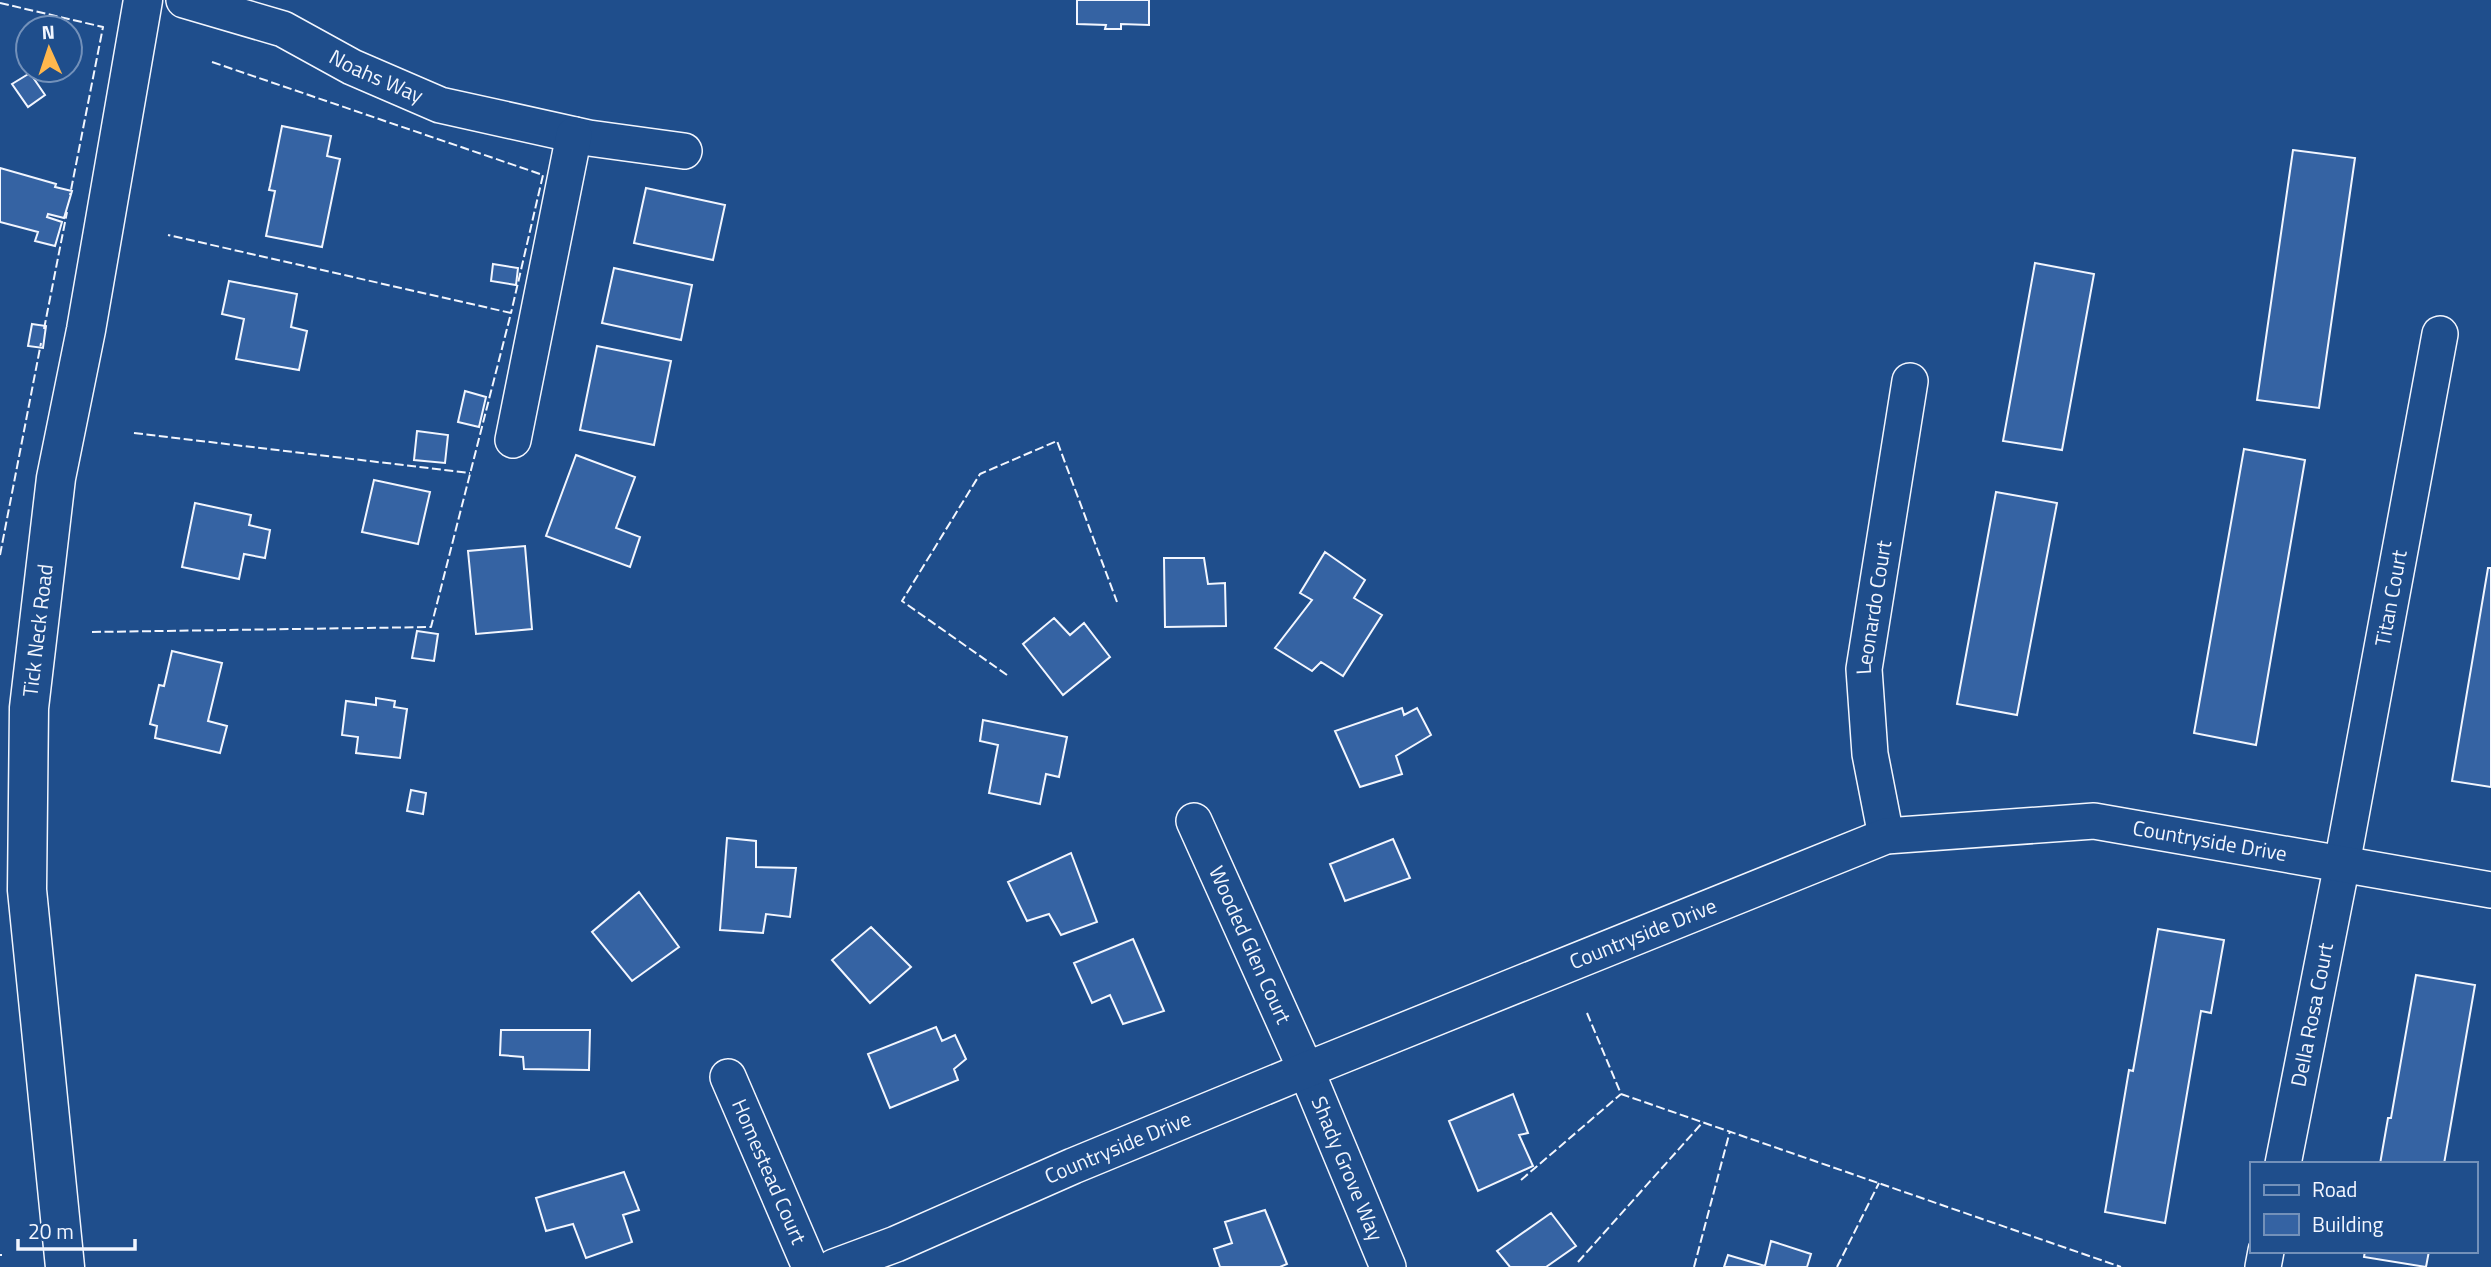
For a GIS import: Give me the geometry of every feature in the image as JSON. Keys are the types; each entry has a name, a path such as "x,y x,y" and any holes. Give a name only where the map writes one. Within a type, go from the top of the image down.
{"street":[{"name":"Tick Neck Road","path":"65,1267 27,890 29,708 56,478 86,330 143,0"},
{"name":"Noahs Way","path":"184,0 283,29 352,67 440,104 575,135 684,151"},
{"path":"513,440 575,135"},
{"name":"Titan Court","path":"2342,864 2440,334"},
{"name":"Leonardo Court","path":"1886,836 1870,754 1864,669 1910,381"},
{"name":"Wooded Glen Court","path":"1194,821 1306,1070"},
{"name":"Countryside Drive","path":"834,1267 896,1244 1073,1166 1306,1070 1886,836 2094,821 2491,890"},
{"name":"Della Rosa Court","path":"2283,1162 2342,864"},
{"name":"Shady Grove Way","path":"1306,1070 1388,1267"},
{"name":"Homestead Court","path":"728,1077 810,1267"}],"building":[{"path":"1077,0 1149,0 1149,25 1121,24 1121,29 1105,29 1106,25 1077,24"},
{"path":"12,84 38,84 45,95 28,107"},
{"path":"282,126 331,136 327,156 340,159 322,247 266,236 275,191 269,190"},
{"path":"2293,150 2355,158 2319,408 2257,400"},
{"path":"0,168 72,191 64,218 48,214 47,217 62,222 55,246 35,241 38,232 0,222"},
{"path":"646,188 725,205 713,260 634,243"},
{"path":"2035,263 2094,274 2062,450 2003,441"},
{"path":"493,264 518,268 516,285 491,281"},
{"path":"614,268 692,285 681,340 602,323"},
{"path":"229,281 297,294 291,327 307,331 299,370 236,359 244,319 222,314"},
{"path":"32,324 46,326 43,348 28,346"},
{"path":"597,346 671,361 654,445 580,430"},
{"path":"465,391 486,397 479,427 458,422"},
{"path":"417,431 448,435 445,463 414,460"},
{"path":"2244,449 2305,460 2256,745 2194,733"},
{"path":"576,455 635,477 616,528 640,537 630,567 546,536"},
{"path":"374,480 430,492 418,544 362,532"},
{"path":"1996,492 2057,503 2017,715 1957,704"},
{"path":"195,503 251,515 249,525 270,530 265,558 244,554 239,579 182,567"},
{"path":"525,546 532,629 476,634 468,551"},
{"path":"1325,552 1365,580 1354,598 1382,615 1343,676 1321,662 1312,671 1275,648 1312,600 1300,593"},
{"path":"1164,558 1204,558 1208,584 1225,583 1226,626 1165,627"},
{"path":"2488,568 2491,568 2491,787 2452,781"},
{"path":"1054,618 1070,635 1084,623 1110,657 1063,695 1023,644"},
{"path":"417,631 438,634 434,661 412,658"},
{"path":"172,651 222,663 208,721 227,726 220,753 155,738 157,726 150,724 159,685 164,686"},
{"path":"376,698 395,701 394,707 407,709 400,758 356,753 358,737 342,735 346,701 376,705"},
{"path":"1402,708 1404,715 1417,708 1431,735 1396,756 1402,774 1360,787 1335,731"},
{"path":"983,720 1067,737 1059,777 1046,774 1040,804 989,793 998,745 980,741"},
{"path":"411,790 426,793 423,814 407,811"},
{"path":"727,838 756,841 756,867 796,868 790,917 766,914 763,933 720,930"},
{"path":"1393,839 1410,878 1345,901 1330,864"},
{"path":"1071,853 1097,922 1061,935 1049,914 1027,921 1008,882"},
{"path":"639,892 679,947 632,981 592,932"},
{"path":"871,927 911,967 870,1003 832,960"},
{"path":"2158,929 2224,940 2211,1013 2201,1011 2165,1223 2105,1212 2129,1070 2133,1071"},
{"path":"1133,939 1164,1011 1123,1024 1110,995 1092,1003 1074,963"},
{"path":"2416,975 2475,985 2444,1162 2380,1162 2388,1118 2391,1118"},
{"path":"936,1027 942,1041 955,1035 966,1059 954,1069 958,1080 890,1108 868,1054"},
{"path":"501,1030 590,1030 589,1070 524,1069 523,1057 500,1055"},
{"path":"1513,1094 1528,1133 1519,1135 1533,1166 1478,1191 1449,1121"},
{"path":"624,1172 639,1210 623,1215 632,1242 586,1258 573,1224 546,1231 536,1198"},
{"path":"1265,1210 1287,1264 1280,1267 1220,1267 1214,1249 1232,1243 1225,1222"},
{"path":"1551,1213 1576,1246 1546,1267 1510,1267 1497,1251"},
{"path":"1771,1241 1811,1254 1807,1267 1724,1267 1728,1255 1765,1266"},
{"path":"2365,1253 2429,1253 2426,1267 2364,1257"}],"fence":[{"path":"0,3 103,27 70,195"},
{"path":"212,62 543,175 511,313"},
{"path":"44,329 67,212"},
{"path":"92,632 431,627 511,313 168,235"},
{"path":"0,555 41,343"},
{"path":"134,433 470,473"},
{"path":"1007,675 902,601 980,474 1057,441 1117,602"},
{"path":"1587,1013 1621,1094 2121,1267"},
{"path":"1521,1180 1621,1094"},
{"path":"1578,1262 1703,1122"},
{"path":"1694,1267 1730,1131"},
{"path":"1837,1267 1879,1183"}]}
